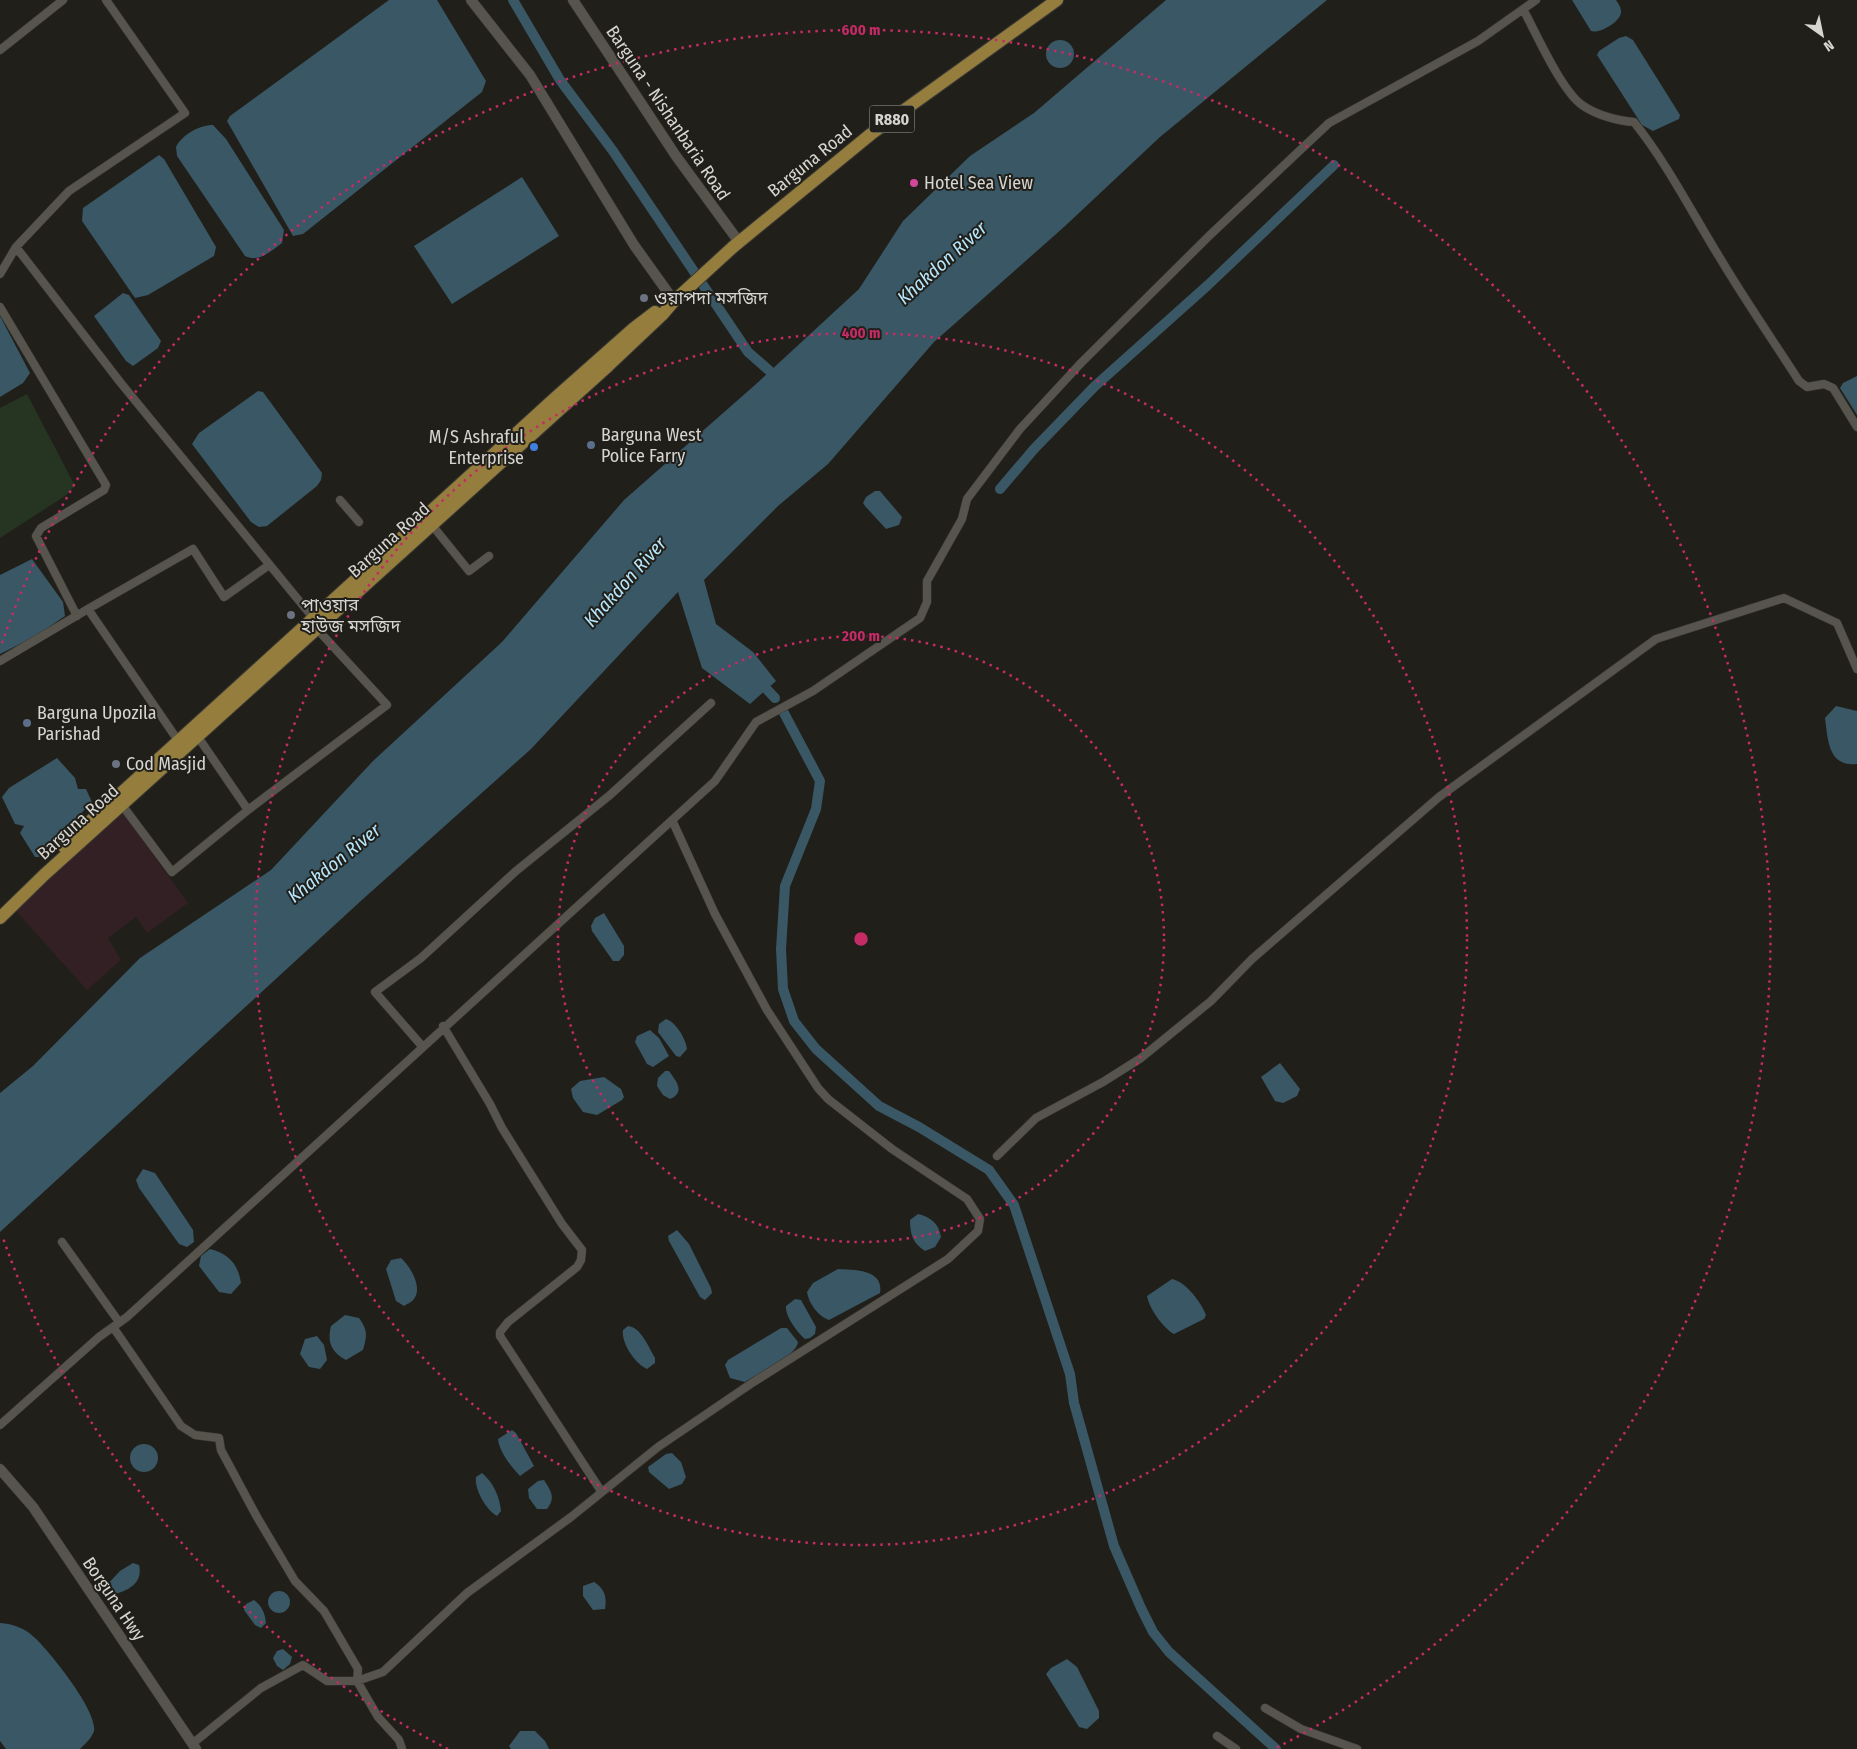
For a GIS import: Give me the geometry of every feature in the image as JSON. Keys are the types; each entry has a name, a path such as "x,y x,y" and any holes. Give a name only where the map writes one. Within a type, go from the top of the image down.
{"main road":[{"name":"Barguna Road","path":"0,906 179,742 432,525 608,366 662,315 670,304 736,244 871,134 1057,0"},
{"name":"Barguna Road","path":"0,918 198,737 315,624 634,328 670,304"}],"street":[{"path":"0,50 63,0"},
{"path":"0,274 16,247 69,191 185,113 106,0"},
{"path":"471,0 530,75 670,304"},
{"name":"Barguna - Nishanbaria Road","path":"573,0 736,244"},
{"path":"0,1425 116,1325 715,781 756,722 813,691 920,618 927,602 927,580 962,519 967,499 1008,444 1081,363 1210,235 1329,123 1478,41 1536,0"},
{"path":"1524,9 1557,74 1582,105 1620,121 1634,122 1646,137 1680,187 1722,262 1799,381 1807,387 1824,384 1833,388 1857,427"},
{"path":"16,247 120,382 315,624 387,705 248,810 172,872 122,805"},
{"path":"0,307 106,485 104,490 41,528 36,536 77,616"},
{"path":"340,500 359,522"},
{"path":"432,525 469,571 489,556"},
{"path":"0,661 193,549 224,597 269,565"},
{"path":"997,1156 1036,1118 1103,1082 1141,1058 1211,1001 1260,952 1439,797 1656,639 1784,598 1837,623 1857,668"},
{"path":"88,609 179,742"},
{"path":"422,1046 375,992 421,958 516,871 610,794 711,703"},
{"path":"198,737 248,810"},
{"path":"194,1747 261,1688 303,1665 327,1681 357,1681 384,1672 467,1593 571,1517 658,1447 744,1389 948,1259 978,1231 980,1220 967,1198 892,1149 828,1099 818,1088 767,1010 715,914 672,820"},
{"path":"443,1026 490,1104 502,1128 562,1224 582,1250 581,1260 577,1267 508,1322 500,1332 500,1336 601,1491"},
{"path":"62,1242 181,1426 195,1435 219,1438 226,1458 295,1581 324,1611 358,1669 357,1681 378,1717 399,1740 402,1749"},
{"name":"Borguna Hwy","path":"0,1469 33,1507 194,1747"},
{"path":"1264,1708 1301,1729 1357,1749"},
{"path":"1217,1736 1236,1749"}],"shaded area":[{"path":"123,813 188,903 147,933 136,917 108,938 121,960 87,990 15,910"}],"green space":[{"path":"27,394 75,486 65,496 0,538 0,408"}],"water":[{"path":"389,0 437,0 486,81 482,92 303,234 293,236 227,121 230,116"},
{"name":"Khakdon River","path":"1166,0 1327,0 1160,137 1064,227 934,342 828,464 778,506 704,580 716,624 753,652 776,681 750,704 702,668 678,592 531,749 363,899 0,1232 0,1093 33,1066 140,958 271,870 373,761 502,642 624,500 755,385 859,289 903,221 970,156 1034,113"},
{"path":"1572,0 1616,0 1621,11 1620,15 1614,23 1605,29 1591,31"},
{"path":"1626,36 1633,40 1680,115 1679,119 1653,131 1642,125 1597,55 1599,51 1619,38"},
{"path":"1060,40 1070,44 1074,54 1070,64 1060,68 1050,64 1046,54 1050,44"},
{"path":"213,125 226,139 284,230 282,243 260,257 250,258 245,256 177,156 176,147 182,138 197,129"},
{"path":"159,155 164,159 216,247 214,256 148,295 135,298 82,221 83,208"},
{"path":"522,177 559,236 452,304 414,246"},
{"path":"123,293 129,295 161,341 158,348 133,366 126,361 94,316"},
{"path":"0,316 30,373 23,383 0,397"},
{"path":"1857,376 1857,415 1840,388 1843,383"},
{"path":"258,391 263,392 322,473 321,480 317,486 267,526 259,527 251,522 192,444 199,433"},
{"path":"875,491 880,491 902,517 899,525 886,529 865,506 863,503 866,497"},
{"path":"32,559 63,602 65,616 36,636 0,654 0,575"},
{"path":"1836,706 1857,711 1857,764 1847,764 1840,761 1831,750 1825,718"},
{"path":"57,758 75,778 78,789 86,789 92,802 39,857 35,857 20,833 24,826 15,824 2,797 9,788"},
{"path":"604,913 624,946 624,955 619,961 613,961 592,931 591,926 595,918"},
{"path":"666,1019 677,1027 685,1041 687,1049 680,1057 676,1056 658,1032 659,1024"},
{"path":"650,1030 659,1038 669,1056 653,1067 647,1064 635,1042 637,1036"},
{"path":"1280,1063 1300,1089 1297,1096 1283,1103 1275,1101 1261,1077"},
{"path":"665,1071 669,1071 679,1090 670,1099 663,1095 657,1086 658,1078"},
{"path":"604,1077 621,1089 624,1097 597,1115 583,1112 573,1098 571,1089 580,1081"},
{"path":"143,1169 155,1173 193,1230 194,1242 187,1247 179,1244 139,1188 136,1180"},
{"path":"918,1214 934,1222 941,1237 935,1247 925,1251 915,1242 911,1230 910,1220"},
{"path":"677,1230 689,1244 711,1288 712,1293 705,1300 700,1297 669,1241 668,1236"},
{"path":"210,1249 227,1257 238,1270 241,1283 231,1294 219,1292 199,1266 201,1256"},
{"path":"401,1258 411,1271 417,1289 414,1299 404,1306 396,1301 386,1269 391,1260"},
{"path":"838,1269 866,1272 873,1275 880,1285 880,1293 829,1320 821,1316 815,1309 807,1292 813,1283"},
{"path":"1172,1279 1183,1284 1192,1293 1201,1304 1206,1315 1204,1319 1174,1334 1157,1317 1147,1296"},
{"path":"795,1299 801,1300 816,1327 815,1334 810,1338 805,1339 802,1336 792,1324 787,1314 786,1306"},
{"path":"345,1315 359,1318 366,1333 363,1350 346,1360 337,1354 330,1342 331,1326"},
{"path":"628,1326 633,1327 641,1334 655,1358 655,1363 647,1369 638,1363 624,1341 623,1330"},
{"path":"781,1328 787,1328 798,1342 791,1353 745,1382 730,1378 725,1365 728,1360"},
{"path":"317,1336 324,1345 327,1360 320,1369 309,1367 300,1354 305,1339"},
{"path":"512,1430 516,1433 534,1466 520,1476 506,1459 498,1439"},
{"path":"144,1444 154,1448 158,1458 154,1468 144,1472 134,1468 130,1458 134,1448"},
{"path":"672,1453 681,1462 686,1477 682,1484 669,1489 649,1472 648,1467 666,1454"},
{"path":"482,1473 493,1485 497,1495 501,1511 497,1516 489,1509 479,1493 476,1477"},
{"path":"544,1480 552,1498 547,1509 537,1509 529,1498 528,1489 538,1481"},
{"path":"133,1563 139,1565 140,1572 135,1583 119,1593 106,1596 105,1587 120,1571"},
{"path":"594,1582 601,1587 604,1594 606,1601 605,1609 593,1610 583,1596 583,1586"},
{"path":"279,1591 287,1594 290,1602 287,1610 279,1613 271,1610 268,1602 271,1594"},
{"path":"254,1600 261,1607 265,1616 266,1623 261,1628 255,1625 244,1610 246,1604"},
{"path":"0,1623 19,1627 35,1638 51,1655 81,1696 93,1722 94,1731 80,1749 6,1749 0,1741"},
{"path":"283,1649 292,1657 290,1664 283,1670 277,1666 273,1658 277,1651"},
{"path":"1067,1659 1077,1667 1099,1711 1099,1718 1087,1729 1079,1727 1046,1674 1051,1668"},
{"path":"520,1731 535,1731 545,1741 549,1749 511,1749 509,1746"}],"waterway":[{"path":"513,0 560,80 613,151 748,352 780,380"},
{"path":"1000,489 1034,449 1095,386 1208,285 1334,165"},
{"path":"757,679 775,698"},
{"path":"784,713 820,781 816,809 785,886 781,949 783,989 794,1021 816,1049 879,1106 919,1127 989,1170 1014,1205 1070,1374 1074,1403 1114,1546 1141,1608 1153,1632 1169,1652 1276,1749"}],"place":[{"name":"Hotel Sea View","path":"914,183"},
{"name":"ওয়াপদা মসজিদ","path":"644,298"},
{"name":"Barguna West Police Farry","path":"591,445"},
{"name":"M/S Ashraful Enterprise","path":"534,447"},
{"name":"পাওয়ার হাউজ মসজিদ","path":"291,615"},
{"name":"Barguna Upozila Parishad","path":"27,723"},
{"name":"Cod Masjid","path":"116,764"}]}
